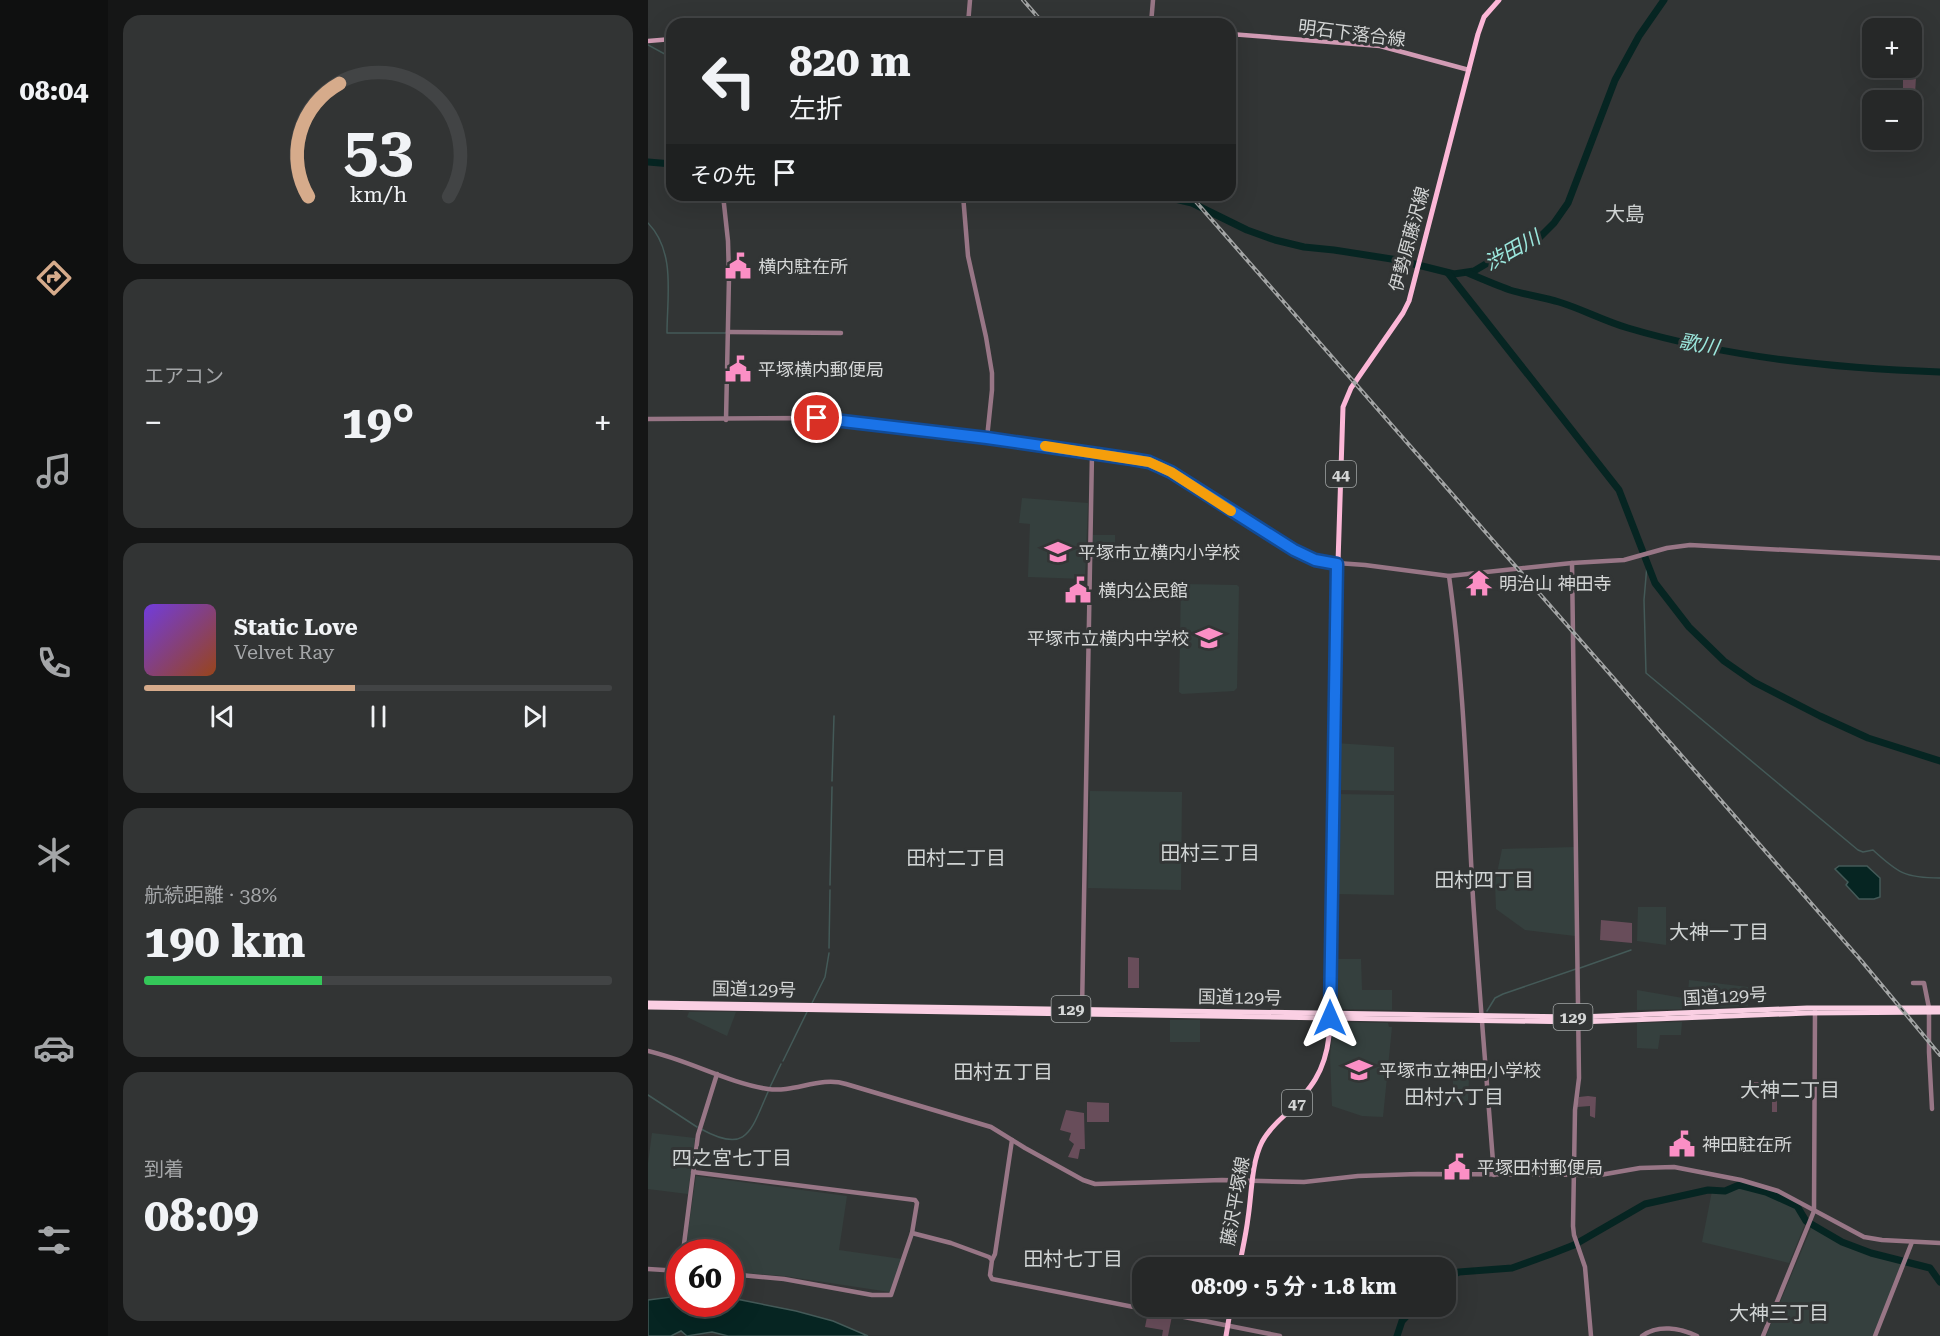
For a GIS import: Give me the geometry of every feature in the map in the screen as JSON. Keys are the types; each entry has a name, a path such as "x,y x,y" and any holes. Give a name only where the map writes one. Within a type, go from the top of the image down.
{"highway":[{"name":"国道129号","path":"648,1005 1579,1019 1815,1011 1940,1010"}],"main road":[{"name":"伊勢原藤沢線","path":"1330,1016 1337,564 1342,498 1343,407 1351,388 1403,313 1414,280 1484,17 1499,0"},
{"name":"明石下落合線","path":"1236,34 1380,46 1469,70"},
{"path":"648,41 666,40"},
{"name":"藤沢平塚線","path":"1241,1257 1255,1164 1265,1137 1305,1095 1319,1074 1328,1047 1330,1016"},
{"path":"1226,1336 1229,1317"}],"street":[{"path":"968,18 970,0"},
{"path":"1152,18 1153,0"},
{"path":"724,201 728,241 726,420"},
{"path":"963,201 968,256 986,337 993,382 987,438"},
{"path":"728,332 841,333"},
{"path":"648,419 817,418 987,438 1132,459 1161,467 1294,550 1315,560 1337,564 1365,565 1449,576 1623,560 1667,548 1690,545 1940,558"},
{"path":"1082,1012 1092,453"},
{"path":"1572,563 1579,1019 1573,1226 1585,1267 1591,1336"},
{"path":"1449,576 1458,640 1494,1175"},
{"path":"1913,983 1924,983 1929,1010 1932,1109"},
{"path":"1763,1336 1814,1211 1815,1011"},
{"path":"648,1051 769,1089 837,1081 991,1127 1090,1183 1106,1185 1188,1181 1304,1182 1383,1175 1600,1175 1640,1168 1688,1169 1764,1186 1790,1197 1864,1237 1940,1243"},
{"path":"685,1239 699,1131 717,1074"},
{"path":"1012,1140 995,1254 992,1260 990,1275 992,1279 1280,1336"},
{"path":"693,1172 915,1200 917,1203 912,1233 893,1292 889,1296 784,1279 744,1275"},
{"path":"912,1233 951,1243 992,1260"},
{"path":"1875,1336 1912,1242"},
{"path":"648,1269 666,1270"},
{"path":"1642,1336 1655,1330 1676,1329 1697,1336"}],"shaded area":[{"path":"1916,78 1915,90 1903,90 1903,80"},
{"name":"平塚市立横内小学校","path":"1022,498 1088,503 1085,579 1028,577 1030,524 1019,523"},
{"path":"1093,535 1115,535 1118,559 1092,559"},
{"name":"平塚市立横内中学校","path":"1183,584 1237,585 1239,587 1237,688 1234,691 1182,694 1179,692 1181,586"},
{"path":"1336,743 1394,747 1394,791 1335,790"},
{"path":"1090,791 1182,792 1181,890 1088,888"},
{"path":"1335,794 1394,795 1394,895 1333,894"},
{"path":"1574,847 1575,936 1525,930 1496,909 1495,883 1502,849"},
{"path":"1839,866 1867,866 1880,878 1880,897 1859,899 1846,885 1848,882 1835,869"},
{"path":"1638,907 1666,907 1666,945 1637,941"},
{"path":"1601,920 1632,923 1632,943 1600,940"},
{"path":"1128,957 1139,958 1139,988 1128,988"},
{"path":"1333,959 1361,959 1362,990 1392,990 1392,1010 1339,1009 1333,1003"},
{"path":"1689,980 1748,987 1748,1006 1687,1008"},
{"path":"1637,990 1683,998 1682,1009 1637,1010"},
{"path":"689,1012 736,1012 727,1036 687,1017"},
{"path":"1170,1020 1200,1020 1200,1042 1170,1042"},
{"name":"平塚市立神田小学校","path":"1338,1022 1388,1023 1389,1027 1392,1027 1383,1117 1362,1116 1332,1106 1330,1057 1333,1028"},
{"path":"1682,1022 1681,1035 1660,1035 1658,1049 1637,1048 1637,1023"},
{"path":"1453,1078 1469,1079 1468,1101 1453,1102"},
{"path":"1751,1082 1777,1082 1777,1112 1772,1112 1772,1088 1751,1088"},
{"path":"1579,1097 1596,1097 1595,1118 1590,1116 1590,1106 1577,1107"},
{"path":"1087,1102 1109,1103 1109,1122 1087,1122"},
{"path":"1066,1110 1084,1113 1085,1149 1080,1149 1078,1159 1068,1157 1074,1144 1069,1140 1071,1133 1060,1130"},
{"path":"652,1133 695,1138 688,1194 648,1189 648,1163"},
{"path":"696,1176 847,1196 839,1250 902,1259 890,1292 784,1276 744,1273 744,1239 687,1239"},
{"path":"1736,1186 1766,1192 1797,1207 1805,1224 1789,1263 1702,1242 1712,1191 1726,1192"},
{"path":"1812,1226 1842,1242 1871,1253 1904,1261 1873,1336 1766,1336"},
{"path":"666,1298 666,1317 744,1317 744,1301 833,1321 868,1336 728,1336 712,1332 687,1336 681,1331 671,1336 648,1336 648,1300"},
{"path":"1147,1317 1172,1317 1168,1336 1162,1336 1163,1330 1145,1327"}],"waterway":[{"name":"渋田川","path":"1184,201 1247,230 1304,247 1398,260 1454,274 1474,271 1501,255 1540,237 1554,223 1568,203 1615,80 1639,36 1664,0"},
{"path":"648,45 666,55"},
{"name":"渋田川","path":"648,162 666,164"},
{"path":"648,223 663,247 666,261 668,275 667,333 727,333"},
{"path":"1448,273 1619,490 1655,583 1689,627 1724,661 1754,682 1868,738 1940,761"},
{"name":"歌川","path":"1468,273 1510,290 1559,302 1628,328 1705,347 1782,360 1861,368 1940,372"},
{"path":"1647,565 1644,600 1646,673 1858,850 1863,852 1873,850 1903,873 1918,877 1940,878"},
{"path":"832,781 834,716"},
{"path":"830,885 832,787"},
{"path":"829,948 830,890"},
{"path":"1580,968 1631,950"},
{"path":"812,1003 825,977 829,953"},
{"path":"1487,1011 1495,998 1503,994 1576,969"},
{"path":"783,1061 807,1012"},
{"path":"770,1087 781,1064"},
{"path":"701,1129 729,1140 738,1139 752,1127 768,1092"},
{"path":"648,1095 697,1127"},
{"path":"1456,1273 1512,1268 1574,1245 1645,1204 1708,1190 1725,1191 1739,1185 1766,1192 1797,1206 1806,1221 1842,1242 1871,1253 1930,1268 1940,1282"},
{"path":"1397,1336 1406,1317"}],"railway":[{"path":"1023,0 1039,18"},
{"path":"1195,201 1859,958 1940,1055"}],"slow traffic":[{"path":"1045,446 1149,462 1171,472 1231,511"}],"place":[{"name":"横内駐在所","path":"738,266"},
{"name":"平塚横内郵便局","path":"738,369"},
{"name":"平塚市立横内小学校","path":"1058,552"},
{"name":"明治山 神田寺","path":"1479,583"},
{"name":"横内公民館","path":"1078,590"},
{"name":"平塚市立横内中学校","path":"1209,638"},
{"name":"平塚市立神田小学校","path":"1359,1070"},
{"name":"神田駐在所","path":"1682,1144"},
{"name":"平塚田村郵便局","path":"1457,1167"}],"district":[{"name":"大島","path":"1625,214"},
{"name":"田村三丁目","path":"1210,853"},
{"name":"田村二丁目","path":"956,858"},
{"name":"田村四丁目","path":"1484,880"},
{"name":"大神一丁目","path":"1719,932"},
{"name":"田村五丁目","path":"1003,1072"},
{"name":"大神二丁目","path":"1790,1090"},
{"name":"田村六丁目","path":"1454,1097"},
{"name":"四之宮七丁目","path":"732,1158"},
{"name":"田村七丁目","path":"1073,1259"},
{"name":"大神三丁目","path":"1779,1313"}],"route":[{"path":"817,418 1006,440 1149,462 1171,472 1294,550 1315,560 1337,564 1330,1018"}]}
